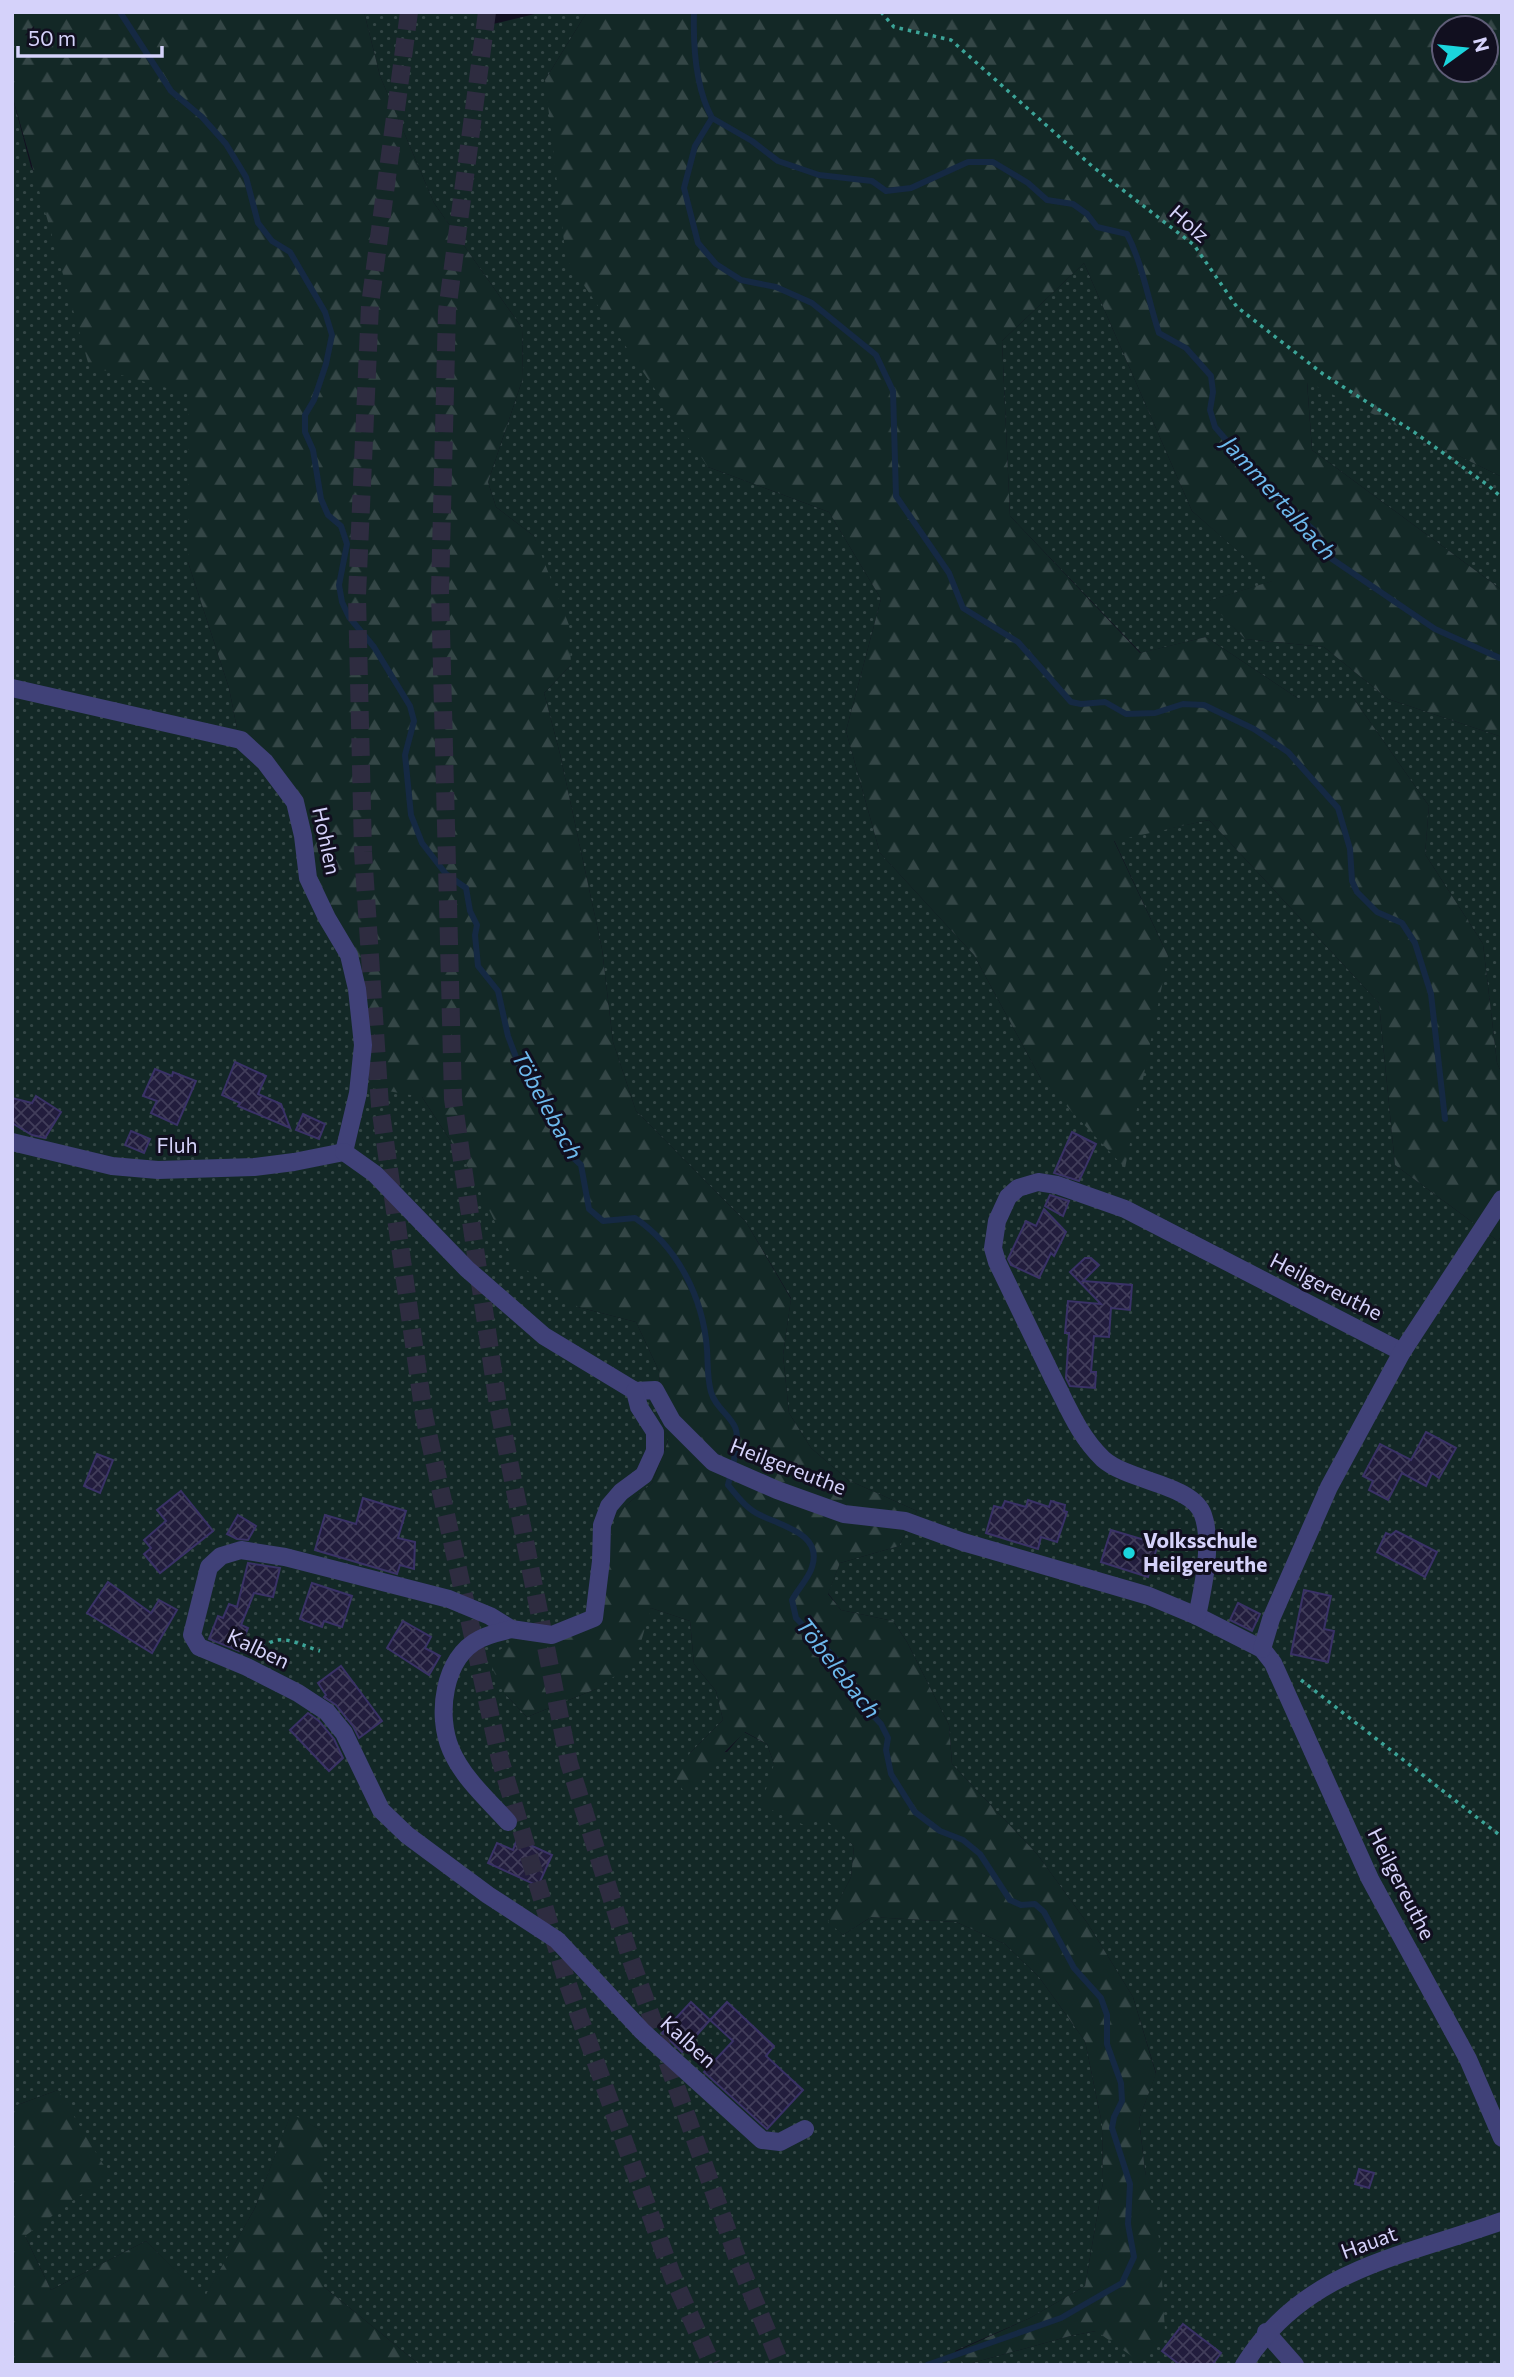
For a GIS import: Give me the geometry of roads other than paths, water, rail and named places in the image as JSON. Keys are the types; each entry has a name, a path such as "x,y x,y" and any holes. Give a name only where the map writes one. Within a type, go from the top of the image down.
{"street":[{"name":"Hohlen","path":"12,688 240,740 265,762 295,802 303,836 308,878 349,955 357,989 363,1045 358,1093 344,1152"},
{"name":"Fluh","path":"12,1142 112,1166 158,1170 254,1167 344,1152"},
{"name":"Heilgereuthe","path":"344,1152 375,1174 467,1269 544,1336 635,1391 655,1390 672,1421 713,1462 777,1490 844,1514 905,1521 963,1542 1149,1596 1197,1616 1262,1649 1273,1663 1370,1879 1468,2059 1502,2138"},
{"name":"Heilgereuthe","path":"1197,1616 1206,1577 1203,1514 1183,1493 1130,1475 1104,1460 1074,1424 997,1262 993,1248 997,1221 1008,1196 1018,1188 1038,1182 1057,1185 1125,1209 1402,1352"},
{"path":"1262,1649 1271,1619 1329,1487 1402,1352 1502,1199"},
{"name":"Kalben","path":"635,1391 639,1407 654,1432 655,1451 643,1475 621,1492 609,1506 602,1525 594,1618 552,1636 511,1629 490,1616 449,1599 285,1557 241,1550 221,1556 209,1567 192,1635 199,1647 247,1667 298,1693 327,1712 344,1733 381,1810 407,1835 488,1895 557,1940 642,2031 762,2140 780,2142 805,2129"},
{"path":"508,1822 476,1789 452,1753 444,1732 444,1713 448,1676 462,1652 478,1639 511,1629"},
{"name":"Hauat","path":"1244,2365 1266,2332 1299,2302 1338,2279 1388,2259 1502,2221"},
{"path":"1266,2332 1295,2365"}],"waterway":[{"name":"Töbelebach","path":"120,12 171,91 202,117 226,144 246,177 258,223 272,241 290,252 325,312 332,335 314,400 305,415 305,432 313,450 321,499 328,515 341,526 347,544 339,585 342,602 349,617 374,647 410,706 414,721 405,755 411,815 422,843 446,874 466,888 470,911 477,925 475,935 478,966 498,991 508,1036 519,1065 547,1103 567,1152 581,1165 589,1209 603,1221 635,1218 664,1244 686,1275 705,1330 711,1392 737,1432 728,1485 751,1509 798,1533 812,1546 812,1567 792,1600 796,1618 839,1662 849,1677 855,1696 881,1724 888,1738 886,1750 891,1774 915,1812 940,1831 963,1840 980,1854 1010,1900 1021,1905 1035,1904 1044,1912 1074,1968 1101,1998 1107,2015 1107,2044 1121,2083 1122,2101 1112,2128 1130,2184 1128,2224 1134,2257 1122,2283 1061,2318 927,2365"},
{"path":"694,12 699,80 712,118 695,146 684,188 698,243 716,264 741,280 776,287 812,303 876,355 893,391 896,496 949,573 963,608 1018,642 1071,702 1105,702 1126,714 1155,713 1183,704 1204,705 1254,729 1288,752 1338,808 1350,849 1352,881 1357,892 1377,912 1402,923 1415,943 1431,994 1445,1119"},
{"name":"Jammertalbach","path":"712,118 752,141 778,161 819,175 872,181 886,191 911,188 968,162 993,162 1028,183 1047,200 1073,204 1087,214 1097,227 1127,234 1141,270 1159,333 1186,348 1211,376 1213,392 1210,410 1215,427 1278,500 1314,530 1332,559 1435,629 1502,659"}],"tunnel":[{"path":"409,12 370,305 357,596 363,852 380,1106 424,1415 500,1759 566,1979 672,2275 712,2365"},
{"path":"487,12 447,311 440,591 453,1099 498,1405 569,1763 630,1957 738,2260 781,2365"}],"place":[{"name":"Volksschule Heilgereuthe","path":"1129,1553"}]}
